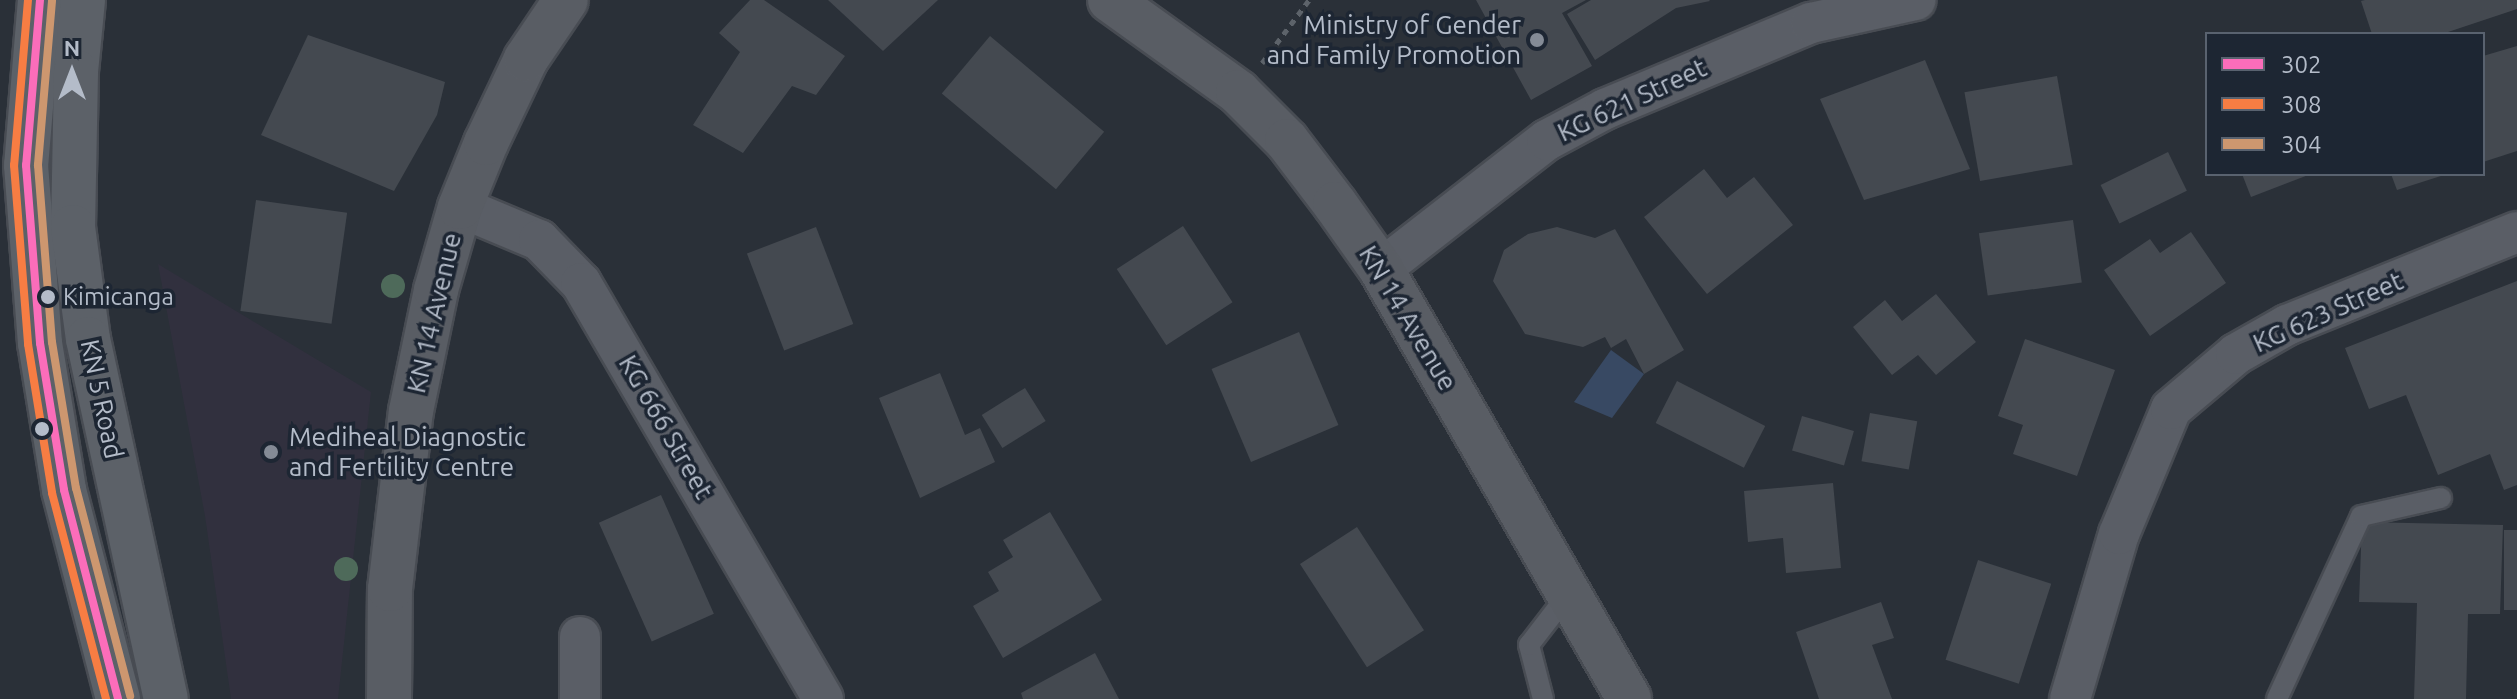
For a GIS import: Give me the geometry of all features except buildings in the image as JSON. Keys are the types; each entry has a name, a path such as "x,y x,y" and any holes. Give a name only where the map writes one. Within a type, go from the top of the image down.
{"main road":[{"name":"KN 5 Road","path":"40,0 26,165 40,343 64,490 118,699"},
{"name":"KN 5 Road","path":"83,0 76,72 73,227 88,339 166,699"},
{"name":"KN 14 Avenue","path":"389,699 390,589 411,411 460,207 526,59 566,0"},
{"name":"KN 14 Avenue","path":"1110,0 1238,92 1287,141 1381,269 1629,699"}],"street":[{"name":"KG 621 Street","path":"1381,269 1547,140 1605,109 1811,23 1916,0"},
{"name":"KG 666 Street","path":"460,207 539,240 581,283 823,699"},
{"name":"KG 623 Street","path":"2070,699 2119,534 2171,409 2236,354 2287,325 2517,232"},
{"path":"580,637 580,699"}],"lane":[{"path":"2277,699 2361,516 2441,498"},
{"path":"1543,699 1529,645 1570,592"}],"path":[{"path":"1289,30 1309,0"}],"shaded area":[{"path":"158,264 371,392 338,699 231,699 205,516"}],"water":[{"path":"1611,350 1644,374 1612,418 1574,402"}],"transit line":[{"name":"308","path":"28,0 14,165 28,344 52,493 106,699"},
{"name":"302","path":"40,0 26,165 40,343 64,490 118,699"},
{"name":"304","path":"52,1 38,165 52,342 76,488 130,696"}],"place":[{"name":"Ministry of Gender and Family Promotion","path":"1537,40"},
{"name":"Kimicanga","path":"48,297"},
{"name":"Mediheal Diagnostic and Fertility Centre","path":"271,452"}]}
